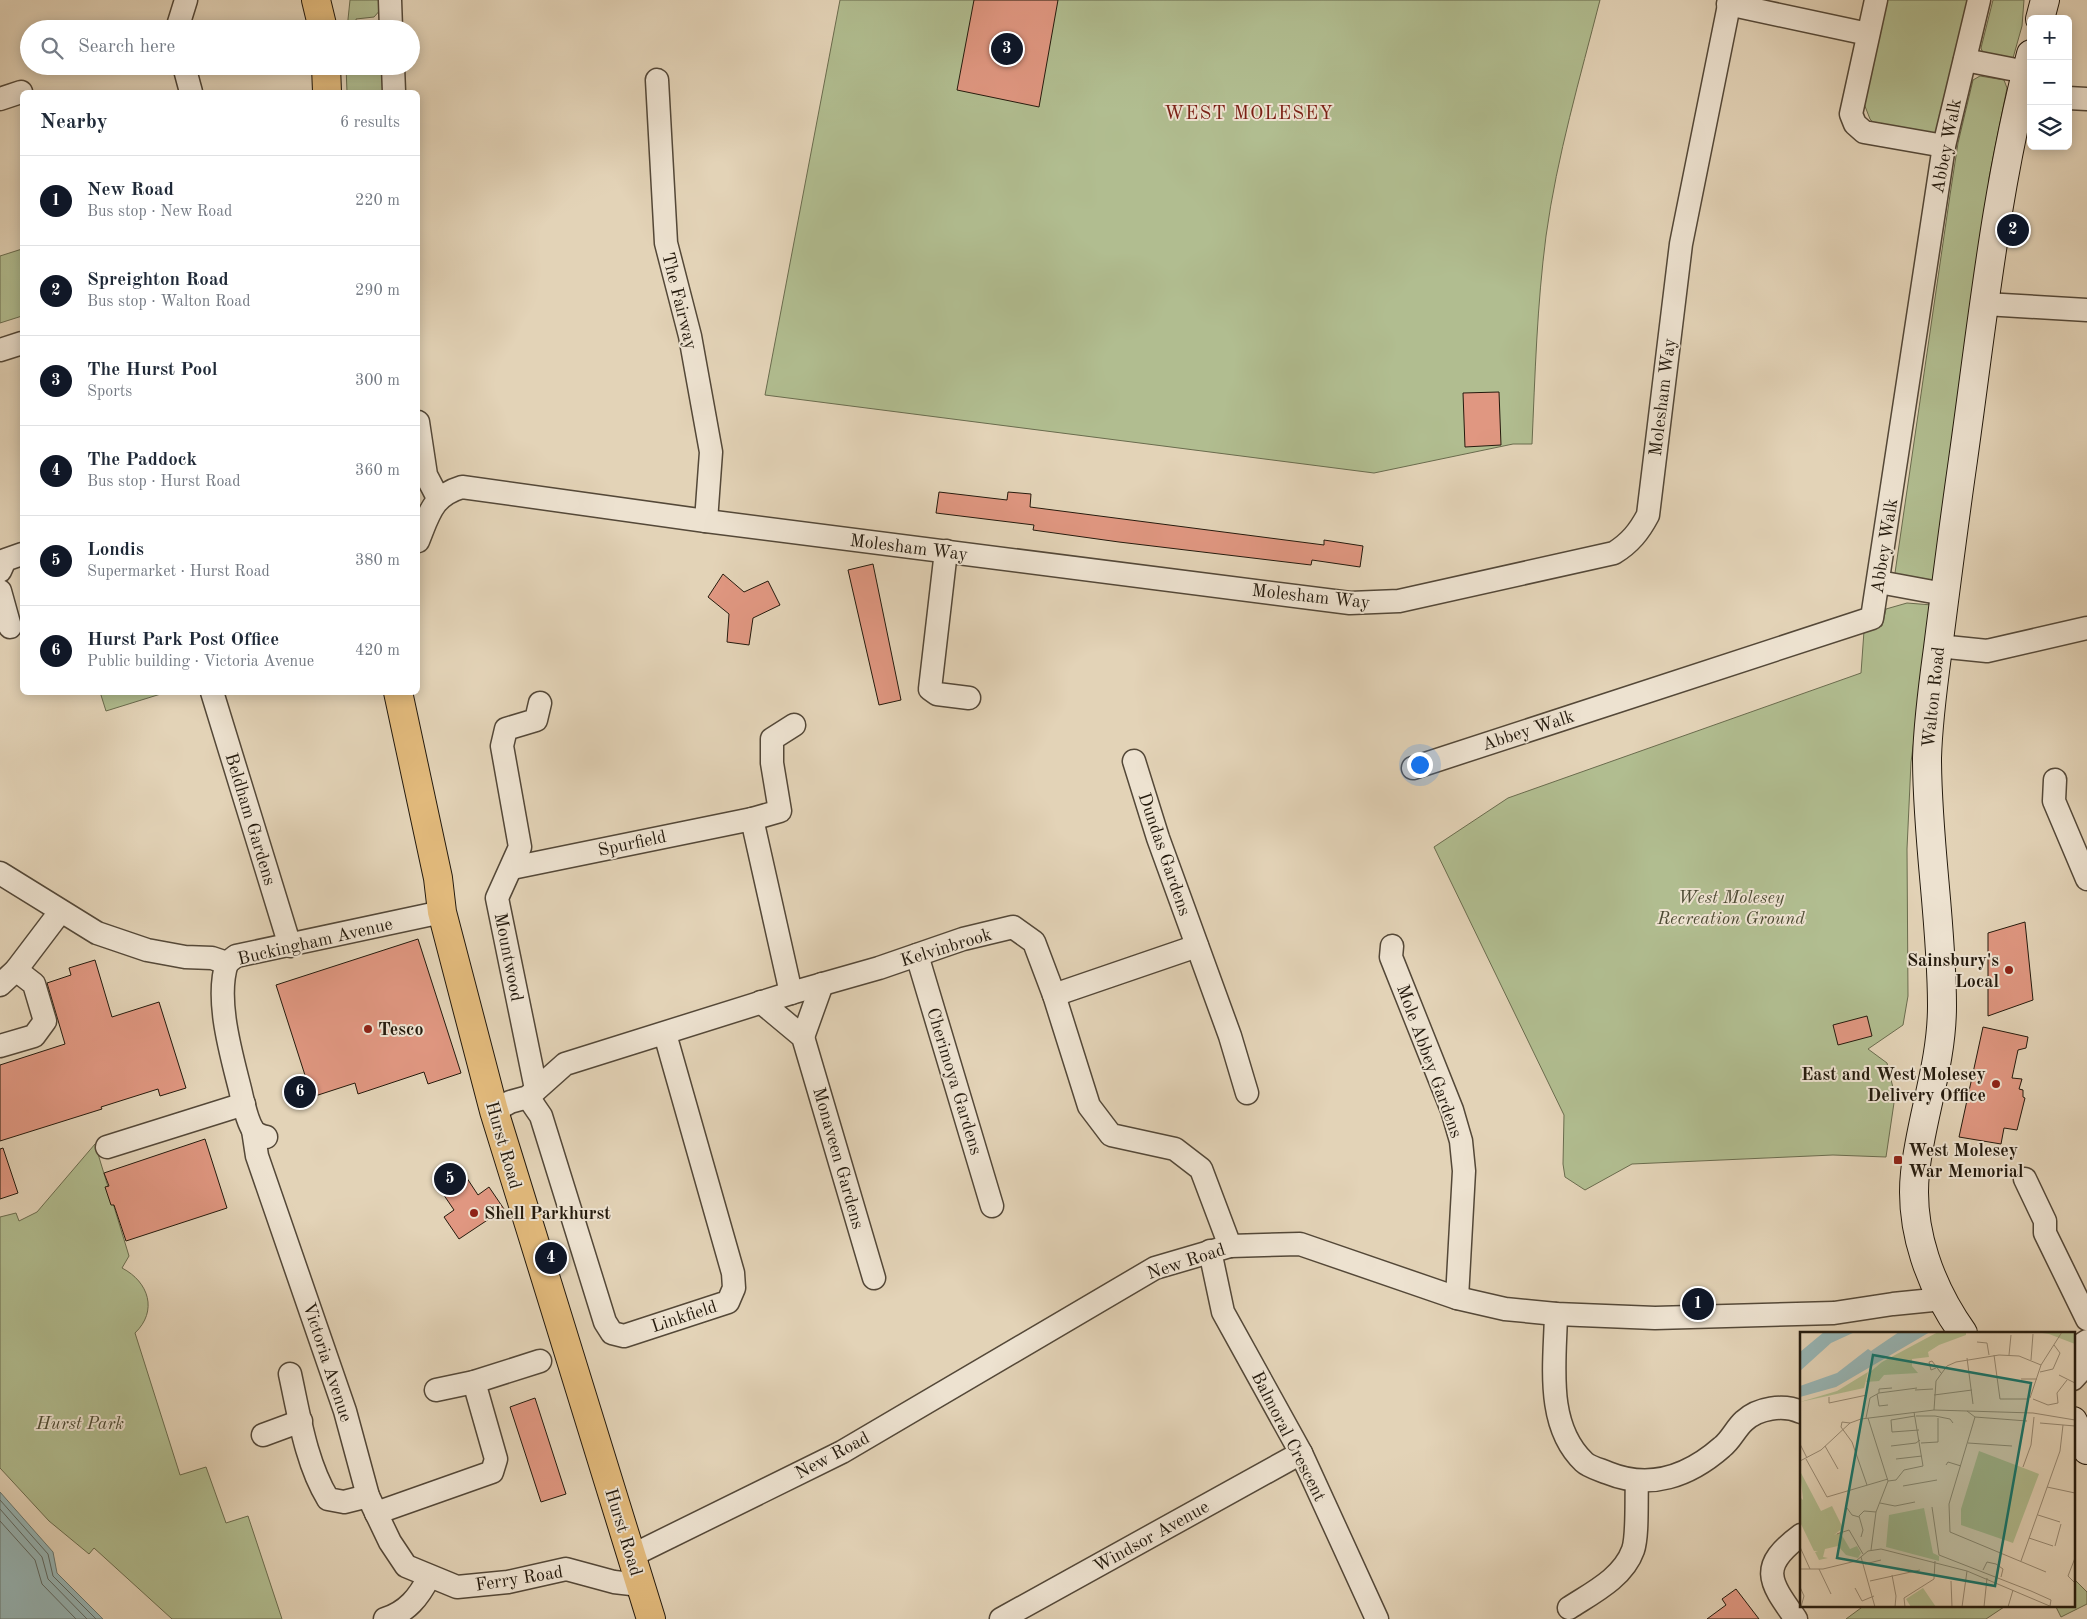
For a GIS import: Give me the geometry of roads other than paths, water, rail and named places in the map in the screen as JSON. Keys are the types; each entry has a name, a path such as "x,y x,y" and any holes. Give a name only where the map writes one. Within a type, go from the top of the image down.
{"main road":[{"path":"316,0 322,20"},
{"path":"328,20 334,0"},
{"path":"2041,15 2045,0"},
{"path":"326,75 326,90"},
{"name":"Walton Road","path":"1962,1332 1938,1288 1919,1236 1914,1186 1920,1141 1938,1061 1942,1022 1940,948 1927,758 1929,714 1985,304 2027,80"},
{"name":"Hurst Road","path":"399,695 438,878 442,912 494,1111 651,1619"},
{"path":"2074,1422 2087,1450"}],"street":[{"path":"169,0 173,20"},
{"path":"178,20 186,0"},
{"path":"390,0 391,20"},
{"path":"1876,0 1852,114 1855,124 1864,132 1944,146"},
{"name":"Abbey Walk","path":"1413,768 1872,618 1944,146 1979,0"},
{"path":"1729,2 1868,34"},
{"name":"Molesham Way","path":"438,498 448,491 462,487 706,521 1350,603 1399,601 1614,553 1629,543 1641,529 1648,515 1681,244 1729,2"},
{"path":"1965,60 2027,80"},
{"path":"186,75 190,90"},
{"path":"393,75 394,90"},
{"name":"The Fairway","path":"657,80 666,243 690,336 711,452 706,521"},
{"path":"0,98 20,92"},
{"path":"2072,98 2087,99"},
{"path":"1985,304 2087,310"},
{"path":"0,350 20,344"},
{"path":"420,435 426,475 438,498 420,536"},
{"path":"946,551 930,689 937,694 969,698"},
{"path":"0,571 5,560 20,555"},
{"path":"1879,582 1944,594"},
{"path":"0,591 11,627"},
{"path":"1938,646 1987,651 2087,628"},
{"name":"Beldham Gardens","path":"213,695 290,946"},
{"name":"Mountwood","path":"532,1093 497,898 520,847 502,746 506,729 536,720 540,703"},
{"name":"Spurfield","path":"512,868 752,819 780,811 772,763 772,739 794,725"},
{"name":"Dundas Gardens","path":"1134,761 1158,838 1230,1036 1247,1093"},
{"path":"2055,780 2054,801 2087,879"},
{"path":"752,819 791,993"},
{"name":"Buckingham Avenue","path":"0,873 60,912 97,933 147,950 185,957 212,958 227,963 236,956 290,946 442,912"},
{"path":"0,1046 34,1036 44,1021 34,984 8,977 60,912"},
{"name":"Kelvinbrook","path":"494,1111 532,1093 565,1064 963,939 1013,927 1034,942 1054,995 1089,1106 1111,1135 1175,1149 1200,1169 1220,1248"},
{"path":"1054,995 1197,946"},
{"name":"Mole Abbey Gardens","path":"1392,946 1391,957 1452,1110 1461,1141 1464,1171 1457,1298"},
{"name":"Cherimoya Gardens","path":"917,955 992,1206"},
{"name":"Victoria Avenue","path":"227,963 223,974 223,987 228,1040 244,1104 262,1134 257,1156 345,1411 372,1505 406,1566 429,1577"},
{"path":"761,1002 803,1037 822,984"},
{"name":"Linkfield","path":"532,1093 606,1322 612,1333 624,1336 728,1302 734,1288 733,1272 665,1034"},
{"name":"Monaveen Gardens","path":"803,1037 874,1278"},
{"path":"107,1147 244,1104"},
{"path":"2025,1178 2045,1221 2045,1233 2087,1319"},
{"name":"New Road","path":"631,1556 842,1452 1155,1268 1220,1248 1300,1244 1457,1298 1505,1309 1556,1314 1655,1318 1834,1314 1893,1304 1938,1288"},
{"name":"Balmoral Crescent","path":"1220,1248 1223,1312 1301,1453 1377,1619"},
{"path":"1556,1314 1554,1389 1563,1433 1585,1463 1624,1480 1657,1482 1689,1472 1723,1447 1744,1420 1760,1411 1779,1407 1800,1406"},
{"path":"2074,1349 2087,1341"},
{"path":"436,1390 474,1382 540,1362"},
{"path":"2074,1378 2087,1364"},
{"path":"290,1374 301,1421 320,1485 328,1499 372,1505 492,1472 496,1459 474,1382"},
{"path":"263,1435 301,1421"},
{"name":"Windsor Avenue","path":"1002,1619 1301,1453"},
{"path":"1571,1599 1606,1584 1623,1568 1634,1549 1637,1481"},
{"path":"1796,1619 1777,1592 1771,1574 1780,1550 1800,1536"},
{"name":"Ferry Road","path":"429,1577 457,1587 508,1582 566,1569 614,1582 640,1585"},
{"path":"384,1619 410,1614 429,1577"}],"water":[{"path":"0,1492 53,1552 57,1573 103,1619 0,1619"}],"place":[{"name":"The Hurst Pool","path":"1007,49"},
{"name":"Spreighton Road","path":"2013,230"},
{"name":"Sainsbury's Local","path":"2009,970"},
{"name":"Tesco","path":"368,1029"},
{"name":"East and West Molesey Delivery Office","path":"1996,1084"},
{"name":"Hurst Park Post Office","path":"300,1092"},
{"name":"West Molesey War Memorial","path":"1898,1160"},
{"name":"Londis","path":"450,1179"},
{"name":"Shell Parkhurst","path":"474,1213"},
{"name":"The Paddock","path":"551,1258"},
{"name":"New Road","path":"1698,1304"}],"district":[{"name":"WEST MOLESEY","path":"1249,112"}],"park label":[{"name":"West Molesey Recreation Ground","path":"1731,908"},
{"name":"Hurst Park","path":"80,1423"}]}
